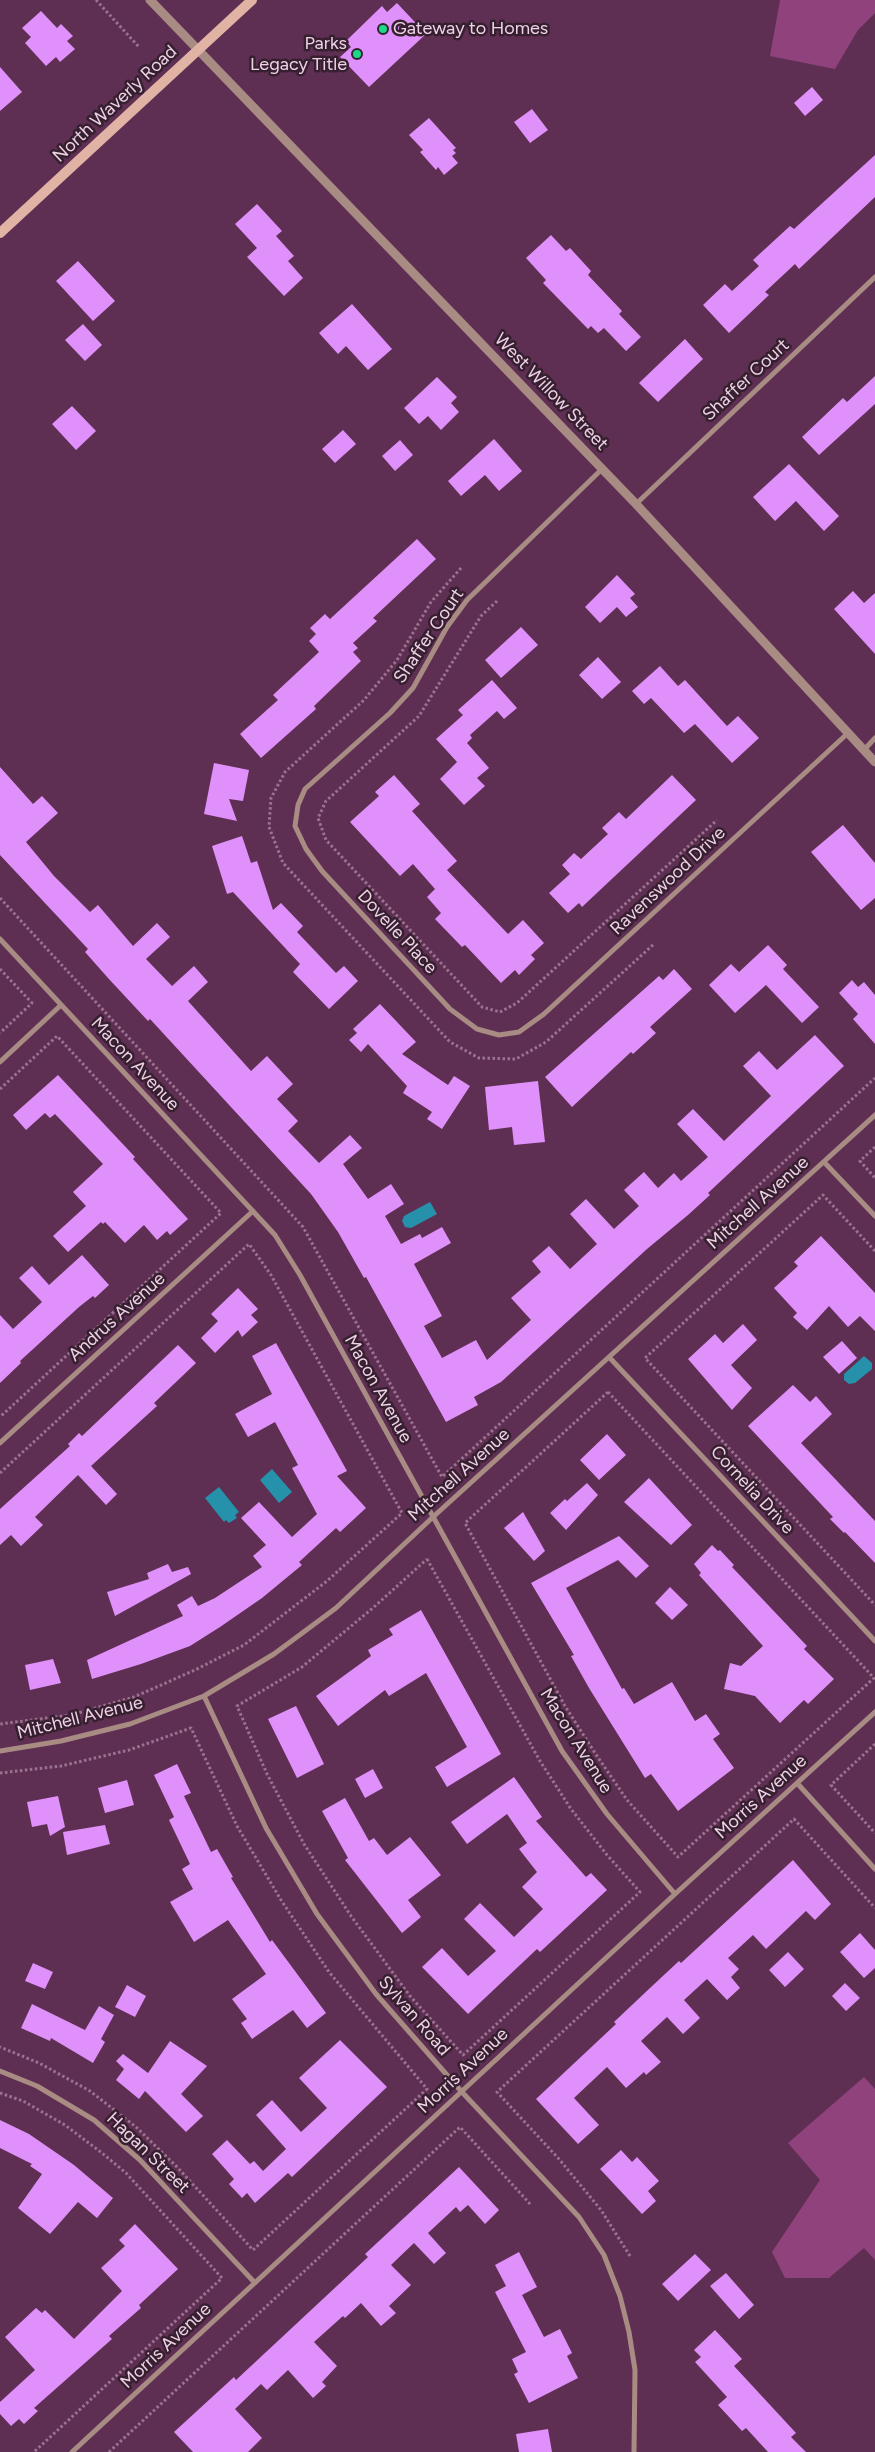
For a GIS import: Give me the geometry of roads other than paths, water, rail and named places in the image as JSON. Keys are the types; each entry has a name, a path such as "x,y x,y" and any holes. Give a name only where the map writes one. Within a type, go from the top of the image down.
{"main road":[{"name":"North Waverly Road","path":"0,233 252,0"}],"street":[{"name":"West Willow Street","path":"150,0 636,504 875,762"},
{"name":"Shaffer Court","path":"636,504 875,277"},
{"name":"Shaffer Court","path":"295,826 298,805 304,790 393,710 413,688 447,627 467,600 602,469"},
{"name":"Ravenswood Drive","path":"499,1034 519,1032 544,1014 848,733"},
{"path":"864,750 875,738"},
{"name":"Dovelle Place","path":"295,826 306,849 322,870 450,1010 476,1029 499,1034"},
{"name":"Macon Avenue","path":"0,939 275,1236 300,1275 562,1752 607,1814 675,1894"},
{"path":"0,1062 61,1005"},
{"name":"Mitchell Avenue","path":"0,1751 61,1741 130,1724 204,1696 274,1654 336,1608 433,1517 875,1115"},
{"path":"824,1162 875,1216"},
{"name":"Andrus Avenue","path":"0,1443 253,1211"},
{"name":"Cornelia Drive","path":"609,1357 875,1642"},
{"name":"Sylvan Road","path":"204,1696 266,1828 317,1914 376,1994 461,2091 579,2217 604,2255 620,2296 629,2332 635,2370 634,2452"},
{"name":"Morris Avenue","path":"72,2452 461,2091 875,1712"},
{"path":"796,1784 875,1869"},
{"name":"Hagan Street","path":"0,2071 37,2086 94,2120 140,2160 255,2283"}],"water":[{"path":"430,1202 437,1214 411,1228 405,1227 402,1221 404,1216"},
{"path":"864,1356 872,1363 872,1369 855,1383 849,1384 844,1380 844,1374"},
{"path":"272,1469 292,1492 279,1503 260,1480"},
{"path":"219,1487 239,1512 235,1515 237,1518 229,1523 226,1520 224,1522 205,1498"}],"place":[{"name":"Gateway to Homes","path":"383,29"},
{"name":"Parks Legacy Title","path":"357,54"}]}
